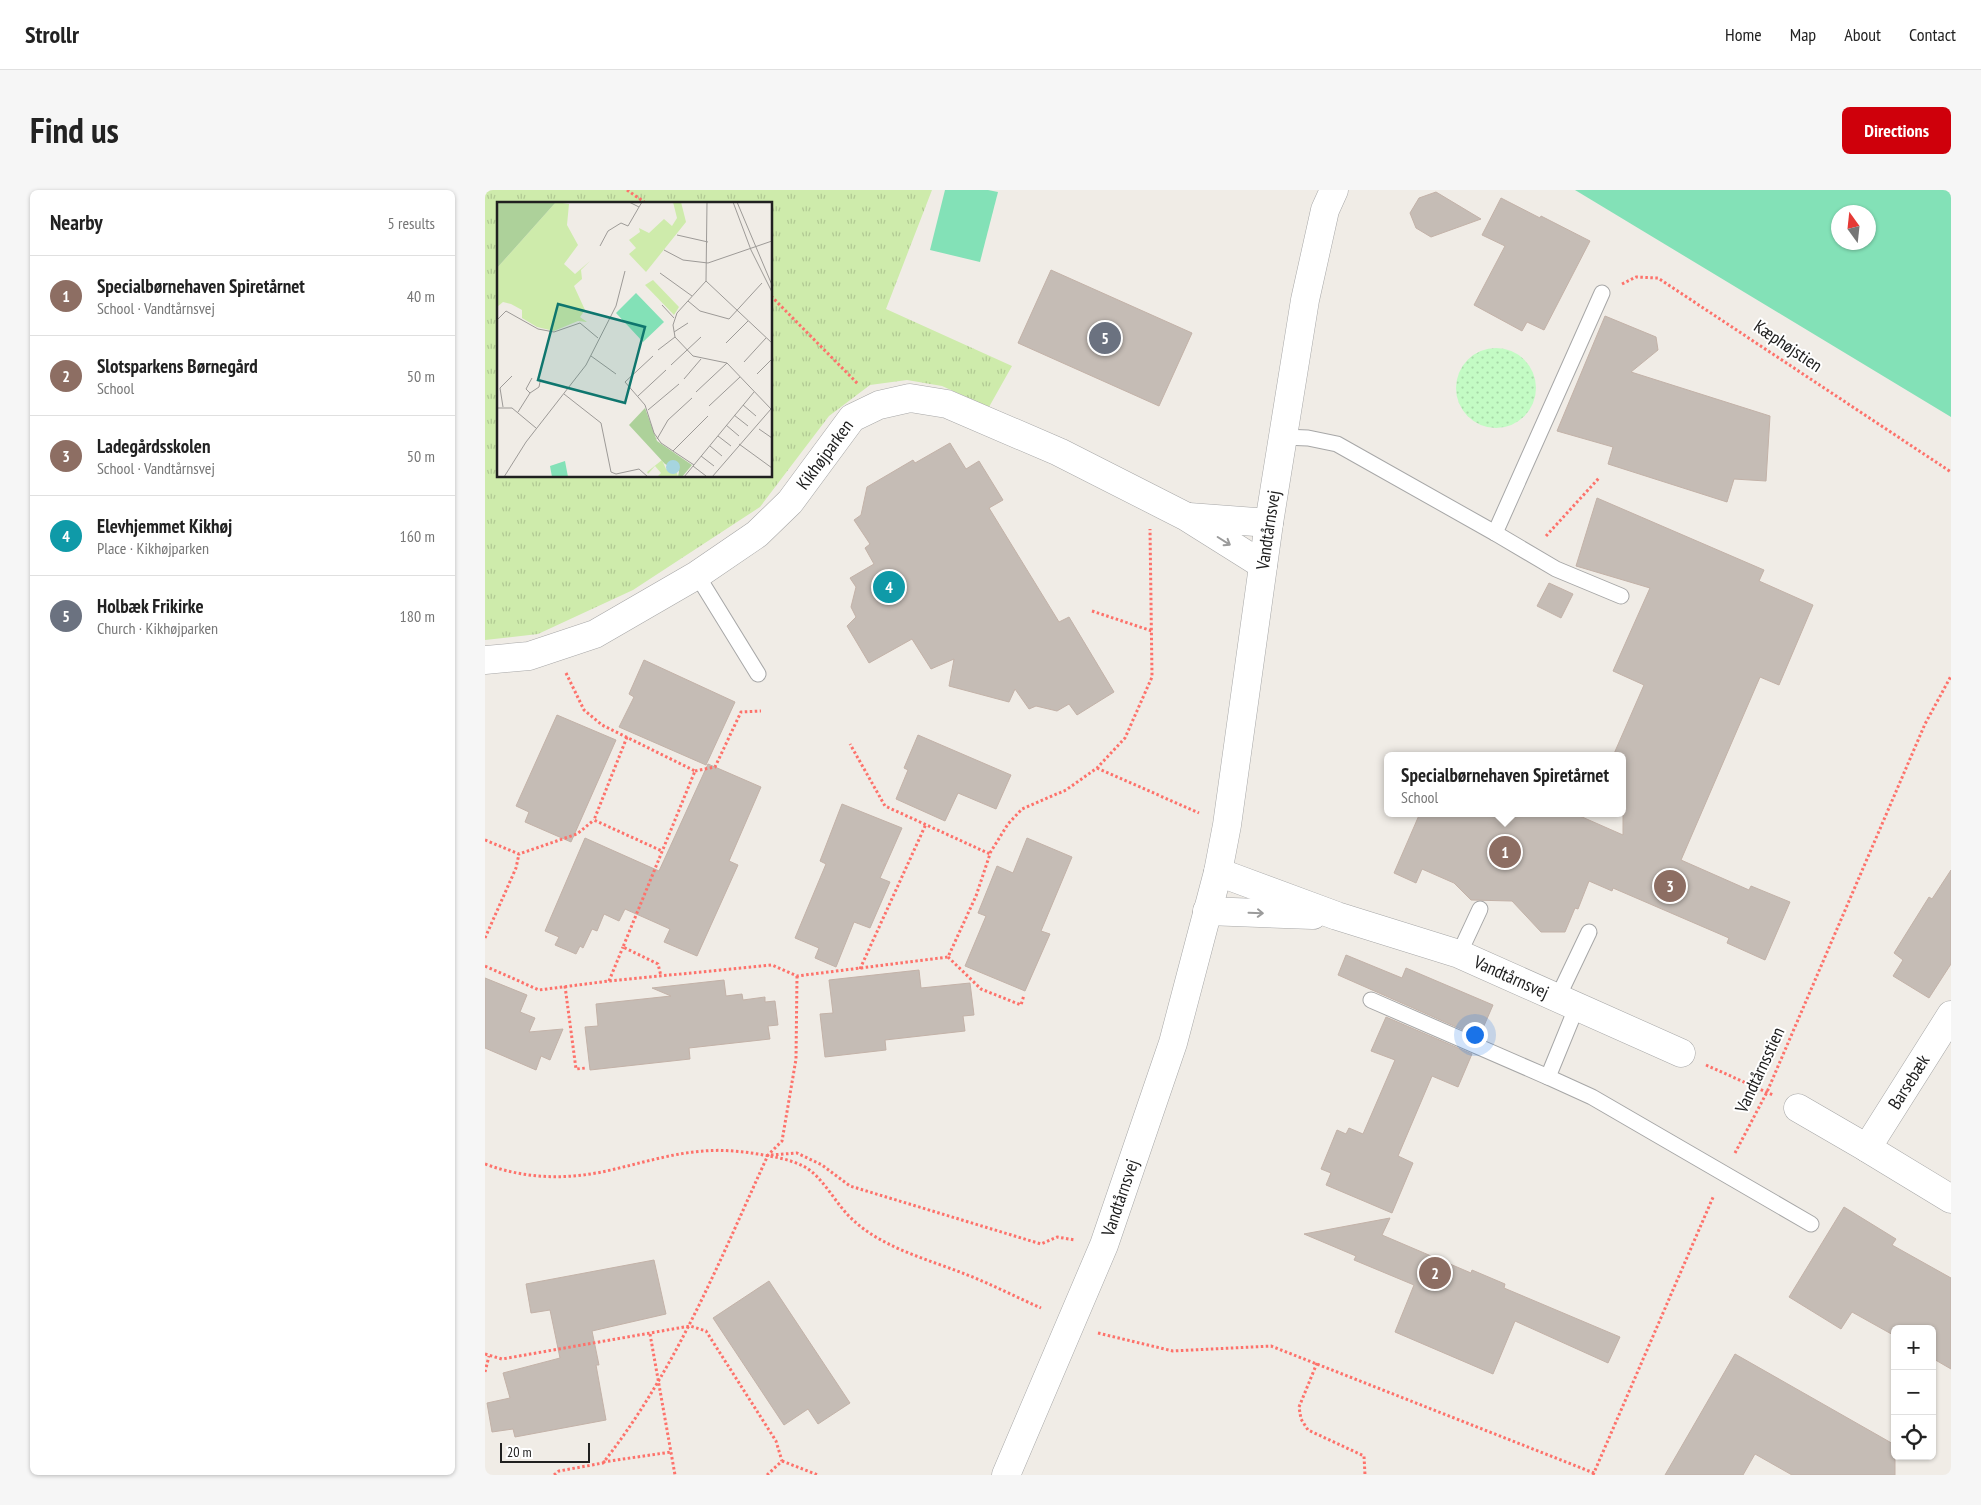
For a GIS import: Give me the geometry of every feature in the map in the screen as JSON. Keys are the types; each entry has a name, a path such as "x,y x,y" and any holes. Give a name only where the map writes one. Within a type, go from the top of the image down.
{"street":[{"name":"Vandtårnsvej","path":"1006,1475 1104,1245 1173,1043 1218,872 1227,825 1269,523 1305,300 1325,210 1333,190"},
{"name":"Kikhøjparken","path":"485,660 529,656 595,634 697,575 757,534 790,502 851,418 879,405 910,398 947,404 1059,452 1149,496 1185,516 1263,565"},
{"name":"Kikhøjparken","path":"1185,516 1269,523"},
{"name":"Vandtårnsvej","path":"1218,872 1337,916 1459,954 1681,1053"},
{"name":"Vandtårnsvej","path":"1207,911 1337,916"},
{"name":"Barsebæk","path":"1867,1148 1951,1015"},
{"path":"1798,1108 1951,1199"}],"lane":[{"path":"1495,533 1601,293"},
{"path":"1283,437 1308,438 1337,444 1556,569 1621,596"},
{"path":"697,575 758,674"},
{"path":"1459,954 1480,910"},
{"path":"1548,1077 1567,1001 1589,932"},
{"path":"1371,1000 1592,1097 1811,1224"}],"path":[{"path":"627,190 644,202"},
{"name":"Kæphøjstien","path":"1601,293 1636,277 1659,278 1951,472"},
{"path":"773,298 879,405"},
{"path":"1530,554 1599,478"},
{"path":"948,956 976,896 990,854 1008,824 1022,809 1066,790 1097,768 1125,738 1152,677 1149,496"},
{"path":"1092,611 1152,631"},
{"path":"557,646 570,684 584,710 602,725 695,771 715,767 741,712 761,711"},
{"name":"Vandtårnsstien","path":"1594,1474 1723,1174 1767,1092 1925,724 1951,676"},
{"path":"485,840 519,854 577,834 594,820 627,737"},
{"path":"850,744 885,806 990,854"},
{"path":"1097,768 1227,825"},
{"path":"609,981 695,771"},
{"path":"594,820 662,851"},
{"path":"860,969 926,824"},
{"path":"485,938 516,868 519,854"},
{"path":"623,946 658,964 661,976"},
{"path":"485,966 539,990 772,965 797,976 948,956"},
{"path":"948,956 981,989 1021,1005 1024,995"},
{"path":"603,1462 622,1438 658,1384 690,1326 768,1156 782,1141 796,1059 797,976"},
{"path":"565,986 575,1069 586,1068"},
{"path":"1681,1053 1798,1108"},
{"path":"485,1164 515,1174 553,1178 613,1170 674,1155 705,1150 768,1156 791,1161 806,1168 853,1220 868,1233 899,1249 983,1282 1041,1308"},
{"path":"768,1156 797,1153 822,1165 850,1186 1041,1244 1057,1237 1104,1245"},
{"path":"485,1372 487,1355 502,1359 690,1326 706,1331 776,1441 782,1461"},
{"path":"1093,1331 1173,1351 1271,1346 1594,1474"},
{"path":"650,1334 675,1475"},
{"path":"1317,1363 1299,1406 1301,1419 1308,1430 1364,1456 1365,1475"},
{"path":"554,1475 559,1471 603,1462 671,1452"},
{"path":"767,1475 782,1461"},
{"path":"782,1461 818,1475"}],"green space":[{"path":"485,190 932,190 886,309 1012,366 989,407 942,386 907,380 870,385 829,416 760,507 633,590 538,634 485,640"},
{"path":"945,190 988,190 998,192 980,262 930,250"},
{"path":"1575,190 1951,190 1951,417"},
{"path":"1496,348 1511,351 1524,360 1533,373 1536,388 1533,403 1524,416 1511,425 1496,428 1481,425 1468,416 1459,403 1456,388 1459,373 1468,360 1481,351"}],"building":[{"path":"1436,192 1481,219 1431,237 1416,228 1410,213 1419,198"},
{"path":"1501,198 1590,241 1544,330 1527,322 1522,331 1474,305 1505,246 1482,235"},
{"path":"1051,270 1192,333 1159,406 1018,343"},
{"path":"1605,316 1656,337 1658,350 1631,372 1770,416 1766,481 1734,479 1727,502 1608,464 1613,447 1557,431"},
{"path":"950,443 966,469 979,461 1003,500 989,508 1059,622 1069,617 1114,692 1077,715 1069,704 1057,711 1036,706 1029,709 1015,689 1009,702 949,686 954,659 931,669 912,639 869,663 847,626 856,617 851,607 856,587 850,578 874,564 865,548 870,544 854,520 861,515 867,487 913,460 915,463"},
{"path":"1597,498 1764,570 1759,581 1813,605 1779,685 1760,677 1681,860 1749,890 1751,886 1790,902 1765,960 1727,943 1729,938 1613,888 1612,891 1589,881 1578,909 1575,908 1565,932 1541,932 1512,901 1471,900 1454,883 1422,869 1416,883 1394,873 1418,817 1582,817 1623,835 1623,817 1626,817 1626,752 1615,752 1644,685 1613,671 1650,588 1576,566"},
{"path":"1549,583 1573,594 1561,618 1537,606"},
{"path":"644,660 735,702 706,765 619,727 634,697 629,694"},
{"path":"557,715 616,740 571,842 525,822 529,812 516,806"},
{"path":"918,735 1011,775 996,809 958,793 945,821 896,799 908,770 904,768"},
{"path":"708,764 761,787 729,861 738,865 697,956 664,942 670,929 625,909 619,921 604,914 597,931 592,929 583,948 580,946 576,954 555,945 559,937 545,931 585,838 659,871"},
{"path":"842,804 902,828 880,878 890,882 870,928 854,922 836,967 815,958 819,948 795,938 826,864 820,861"},
{"path":"1027,838 1072,857 1041,931 1050,934 1025,991 965,966 986,916 978,913 997,866 1013,873"},
{"path":"1951,870 1951,964 1929,998 1893,976 1903,960 1894,953 1929,897 1932,899"},
{"path":"1346,955 1402,978 1406,968 1493,1005 1479,1037 1338,975"},
{"path":"919,970 921,988 970,983 974,1015 963,1016 965,1031 885,1040 886,1050 825,1057 820,1014 833,1013 829,980"},
{"path":"485,978 527,995 520,1012 535,1018 529,1032 563,1029 550,1060 541,1056 536,1070 485,1048"},
{"path":"724,980 726,996 742,994 743,1000 765,997 765,1002 775,1001 778,1025 768,1026 770,1039 689,1048 690,1059 590,1070 585,1027 598,1026 596,1004 671,996 652,988"},
{"path":"1386,1017 1472,1054 1458,1087 1432,1076 1398,1156 1413,1163 1392,1213 1326,1185 1331,1173 1321,1169 1337,1130 1346,1134 1349,1128 1363,1134 1395,1060 1371,1051"},
{"path":"1844,1207 1896,1239 1892,1245 1951,1278 1951,1369 1936,1360 1936,1325 1891,1325 1891,1334 1852,1312 1841,1329 1789,1297"},
{"path":"1390,1218 1382,1235 1471,1273 1472,1270 1505,1284 1504,1288 1620,1337 1608,1363 1515,1321 1493,1374 1395,1332 1414,1285 1354,1260 1356,1256 1304,1234"},
{"path":"654,1260 666,1314 592,1331 599,1365 596,1365 606,1420 515,1437 513,1429 492,1432 487,1403 510,1398 503,1373 560,1358 550,1310 531,1313 526,1284"},
{"path":"769,1281 850,1403 818,1424 808,1409 784,1425 713,1318"},
{"path":"1735,1354 1891,1443 1891,1460 1895,1460 1895,1475 1792,1475 1755,1454 1743,1475 1665,1475"}],"place":[{"name":"Holbæk Frikirke","path":"1105,338"},
{"name":"Elevhjemmet Kikhøj","path":"889,587"},
{"name":"Specialbørnehaven Spiretårnet","path":"1505,852"},
{"name":"Ladegårdsskolen","path":"1670,886"},
{"name":"Slotsparkens Børnegård","path":"1435,1273"}]}
